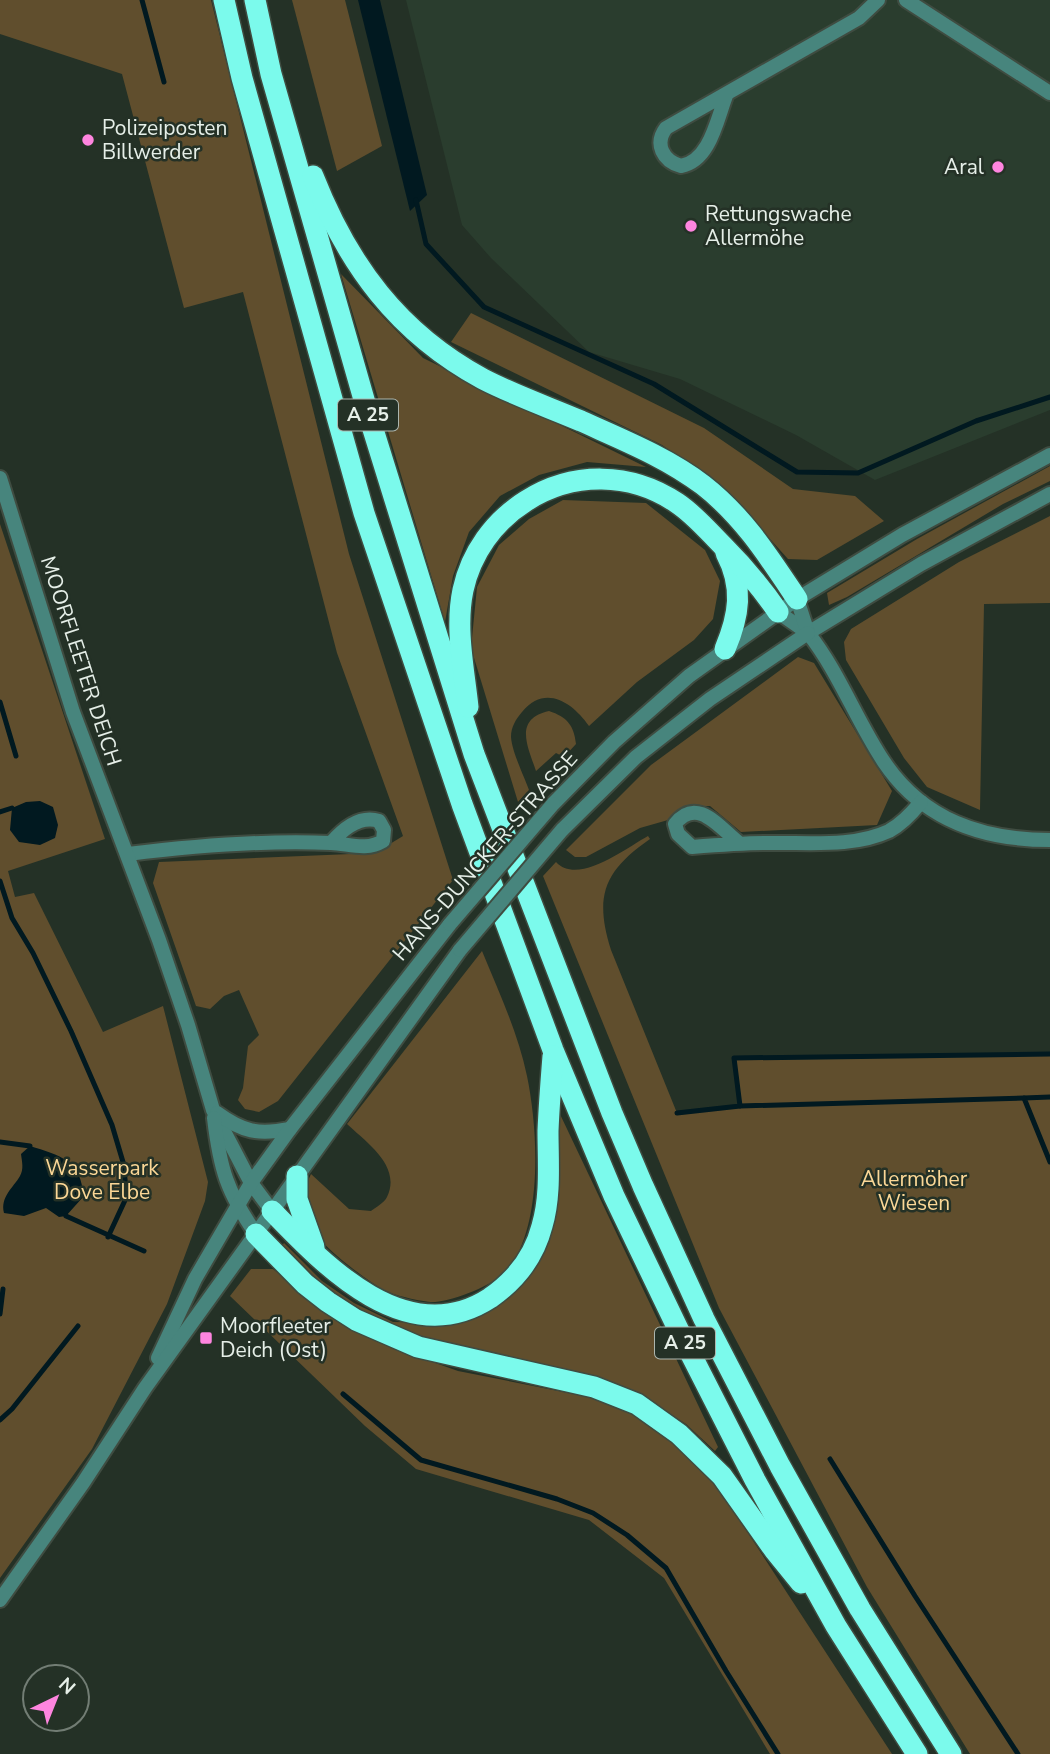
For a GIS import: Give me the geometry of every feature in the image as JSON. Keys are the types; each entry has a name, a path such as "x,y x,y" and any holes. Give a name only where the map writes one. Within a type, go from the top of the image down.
{"highway":[{"name":"A 25","path":"225,0 242,78 365,513 462,804 553,1051 614,1196 678,1331 755,1480 836,1626 917,1754"},
{"name":"A 25","path":"255,0 271,74 394,502 474,754 612,1113 704,1319 780,1466 860,1609 951,1754"},
{"path":"271,74 330,219 364,276 409,327 431,345 485,379 652,453 702,485 731,510 753,535 797,600"},
{"path":"474,754 461,642 463,590 472,562 486,538 517,507 533,496 561,484 590,479 620,480 651,489 678,503 706,526 756,580 778,612"},
{"path":"722,545 734,573 739,595 736,621 725,649"},
{"path":"272,1211 341,1278 379,1301 416,1313 442,1314 466,1310 505,1287 521,1271 533,1253 543,1226 548,1198 548,1106 553,1051"},
{"path":"297,1176 296,1189 301,1215 319,1259"},
{"path":"256,1234 305,1284 328,1302 368,1325 418,1347 594,1387 637,1404 679,1434 722,1476 775,1551 836,1626"}],"street":[{"path":"726,96 709,141 696,160 681,166 665,156 660,138 666,128 859,18 878,0"},
{"path":"906,0 1050,93"},
{"name":"HANS-DUNCKER-STRASSE","path":"145,1388 195,1279 251,1182 450,924 553,804 652,706 725,649 778,612 902,535 1050,455"},
{"name":"MOORFLEETER DEICH","path":"0,478 73,712 178,994 213,1110 219,1161 236,1205 256,1234"},
{"name":"HANS-DUNCKER-STRASSE","path":"145,1388 460,950 562,830 636,757 710,699 808,633 921,564 1050,494"},
{"path":"797,600 808,633"},
{"path":"778,612 808,633 825,653 882,760 895,778 921,802 951,821 987,834 1020,840 1050,840"},
{"path":"739,843 845,842 864,839 893,829 921,802"},
{"path":"128,854 182,847 331,843"},
{"path":"213,1110 245,1130 273,1132 290,1129"},
{"name":"MOORFLEETER DEICH","path":"213,1110 251,1182 272,1211"},
{"path":"0,1600 83,1483 145,1388"}],"shaded area":[{"path":"406,0 1050,0 1050,410 875,480 796,435 680,379 589,352 491,258 462,225"}],"green space":[{"path":"0,0 211,0 349,554 453,880 278,1101 259,1112 245,1109 238,1100 243,1088 248,1046 259,1035 239,990 224,996 210,1009 196,1006 153,883 159,862 375,853 403,836 337,653 243,292 184,308 122,74 0,34"},
{"path":"292,0 345,0 382,146 337,171"},
{"path":"341,274 423,358 646,467 587,462 539,475 500,496 469,532 453,576 445,622"},
{"path":"471,313 704,428 793,489 855,496 884,521 817,560 788,559 725,489 662,445 451,342"},
{"path":"1050,466 1050,481 1003,504 847,597 829,605 827,593 917,539"},
{"path":"563,500 646,503 705,550 720,581 713,619 694,640 637,682 589,726 575,710 549,698 540,699 522,712 514,723 511,737 529,790 518,802 471,648 477,587 499,545 529,519"},
{"path":"1050,516 1050,603 984,604 980,810 927,787 904,758 846,660 844,642 851,629 959,562"},
{"name":"Wasserpark Dove Elbe","path":"0,524 105,839 8,871 15,897 34,893 103,1032 163,1006 208,1182 205,1201 167,1304 92,1449 0,1578"},
{"path":"798,657 814,663 892,791 877,825 741,832 710,806 682,807 668,820 640,828 586,857 575,857 566,850 651,765"},
{"path":"549,711 561,716 568,723 576,744 564,757 556,753 536,771 527,744 527,727 531,720"},
{"name":"Allermöher Wiesen","path":"648,836 650,839 622,862 613,874 607,886 603,914 611,950 677,1113 740,1106 734,1058 1050,1054 1050,1754 970,1754 867,1587 719,1308 543,876 556,862 565,868 577,870 589,867 615,856"},
{"path":"482,951 513,1028 527,1076 534,1122 533,1200 521,1248 504,1273 465,1295 444,1301 424,1301 384,1290 340,1258 310,1228 304,1213 303,1196 311,1174 349,1209 371,1211 386,1199 390,1175 386,1165 372,1147 347,1124"},
{"path":"558,1110 718,1447 715,1451 686,1424 641,1396 584,1373 467,1350 392,1329 343,1303 280,1248 284,1243 322,1281 354,1303 393,1322 452,1323 535,1266"},
{"path":"251,1269 273,1269 319,1307 393,1348 458,1371 614,1402 659,1429 703,1468 892,1754 770,1754 664,1578 589,1520 416,1469 365,1426 230,1296"}],"water":[{"path":"358,0 380,0 427,195 410,211"},
{"path":"40,801 53,807 58,825 55,838 40,845 19,842 10,830 12,808 26,802"},
{"path":"30,1146 67,1161 79,1175 83,1197 66,1216 59,1217 46,1208 24,1216 4,1213 5,1197 21,1173 21,1154"}],"waterway":[{"path":"142,0 164,82"},
{"path":"416,200 426,244 484,307 654,384 797,472 858,473 976,421 1050,397"},
{"path":"0,702 16,756"},
{"path":"0,812 12,808"},
{"path":"0,881 12,918 33,953 71,1031 112,1125 123,1162 127,1196 108,1237"},
{"path":"677,1113 740,1106 734,1058 1050,1054"},
{"path":"1050,1097 1024,1098 1050,1162"},
{"path":"740,1106 1024,1098"},
{"path":"0,1142 30,1146"},
{"path":"66,1216 144,1251"},
{"path":"0,1314 3,1289"},
{"path":"0,1420 12,1409 78,1326"},
{"path":"343,1394 421,1460 557,1499 593,1513 627,1535 666,1568 778,1754"},
{"path":"830,1459 1018,1754"}],"place":[{"name":"Polizeiposten Billwerder","path":"88,140"},
{"name":"Aral","path":"998,167"},
{"name":"Rettungswache Allermöhe","path":"691,226"},
{"name":"Moorfleeter Deich (Ost)","path":"206,1338"}]}
